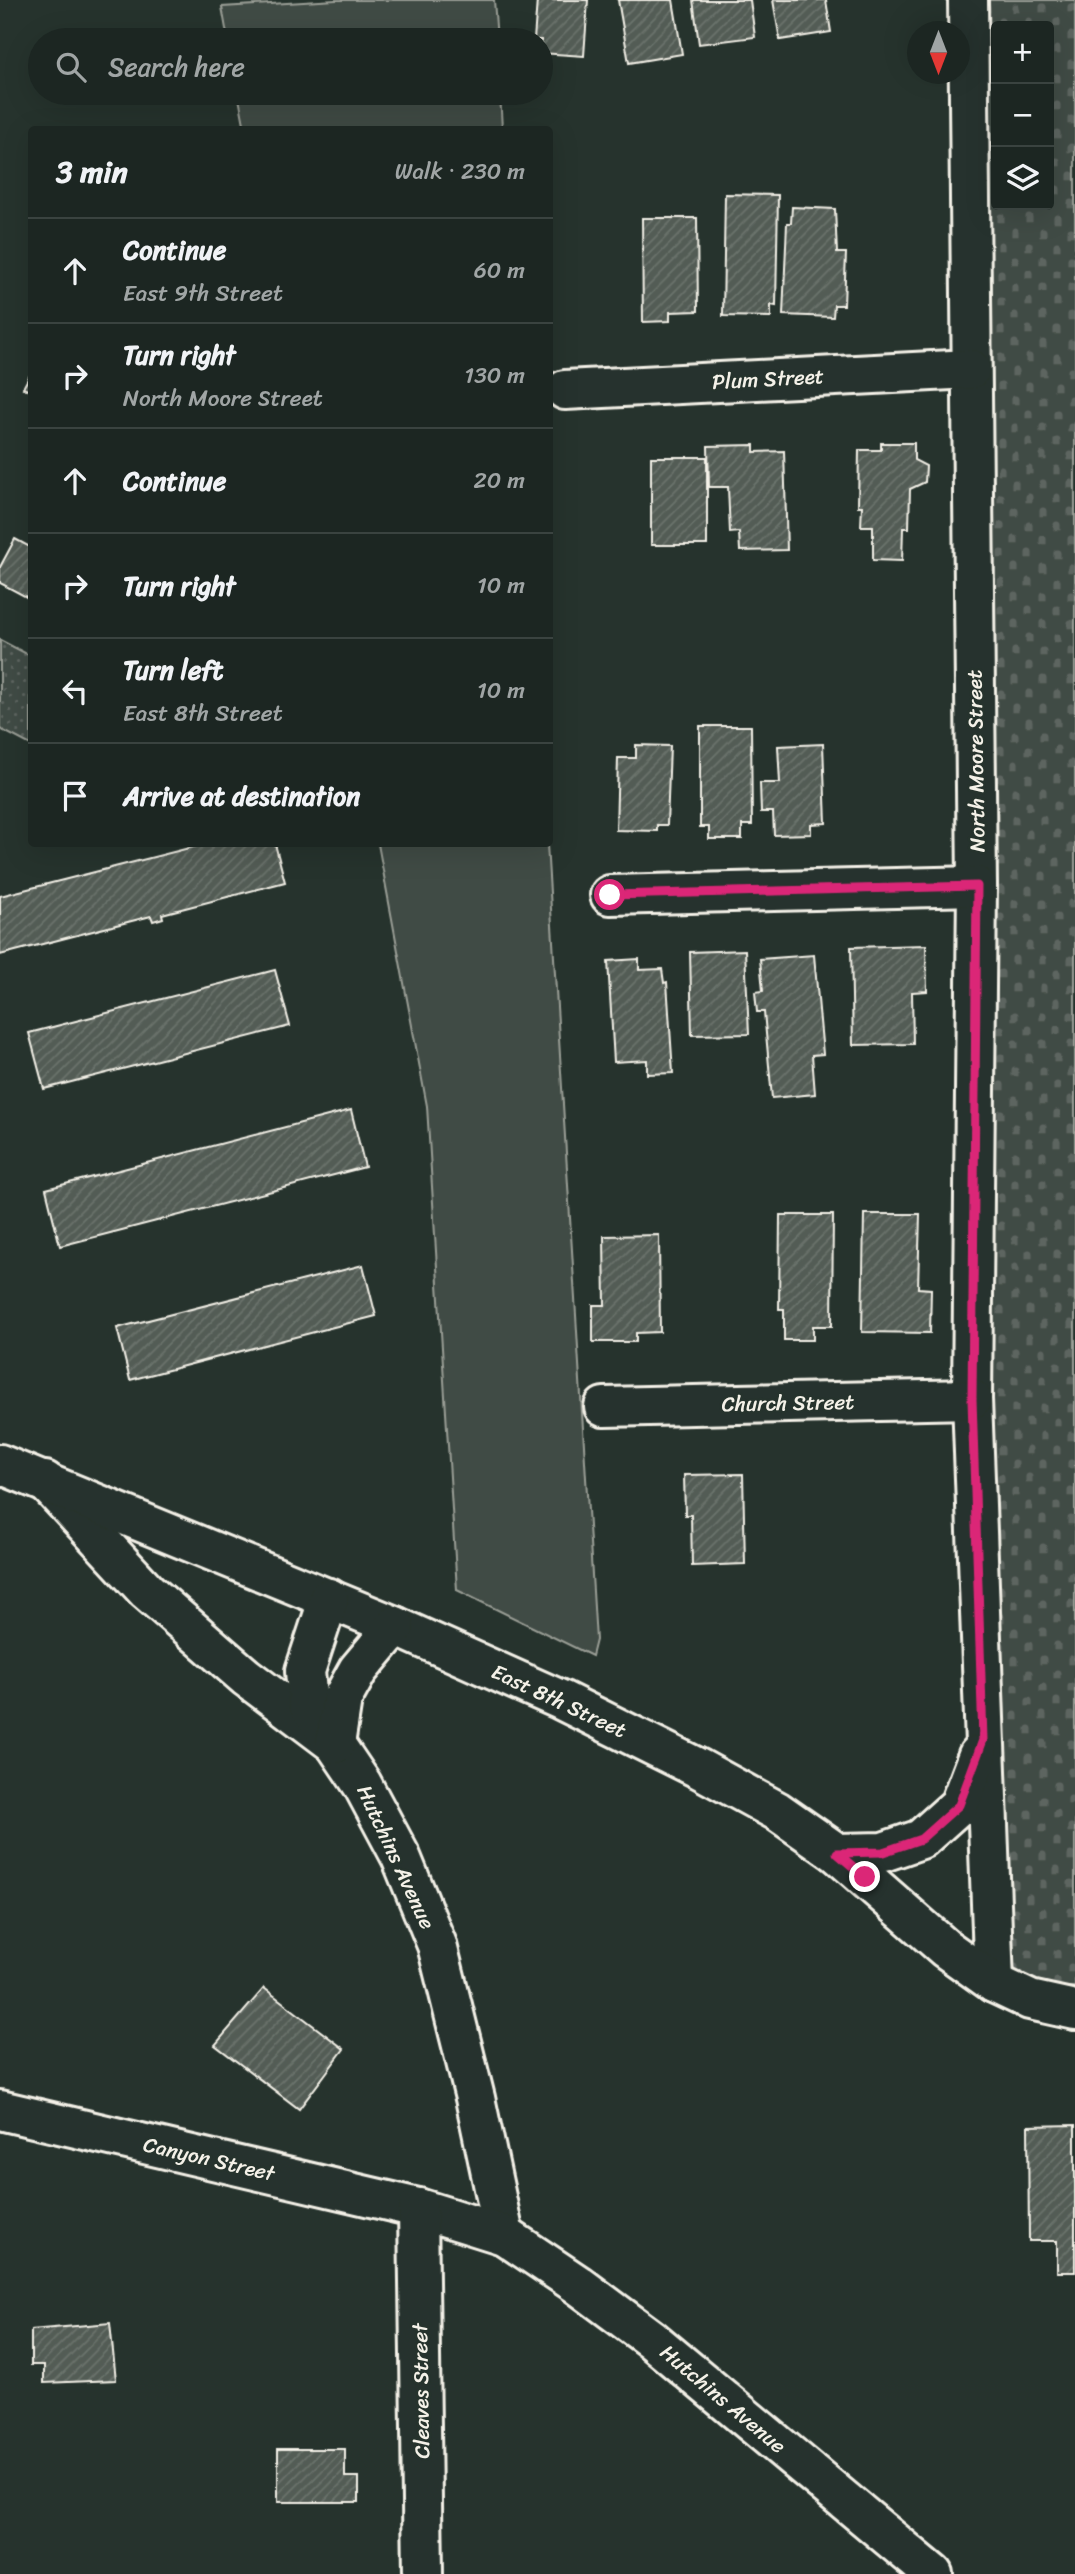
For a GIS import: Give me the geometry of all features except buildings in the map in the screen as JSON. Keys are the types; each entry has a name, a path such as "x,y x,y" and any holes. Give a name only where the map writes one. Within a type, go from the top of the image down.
{"street":[{"name":"North Moore Street","path":"968,0 977,886 972,1399 993,1983"},
{"name":"Plum Street","path":"565,390 971,369"},
{"path":"610,895 977,886"},
{"name":"Church Street","path":"604,1407 972,1399"},
{"name":"East 8th Street","path":"0,1464 395,1626 561,1699 700,1769 777,1811 837,1853 945,1948 993,1983 1030,2000 1075,2010"},
{"name":"Hutchins Avenue","path":"45,1481 146,1591 246,1677 335,1744 362,1784 401,1857 437,1945 475,2098 504,2235"},
{"path":"329,1598 305,1671 308,1704 335,1744"},
{"path":"335,1744 342,1699 358,1670 395,1626"},
{"path":"837,1853 883,1852 921,1839 959,1805 983,1740"},
{"name":"Canyon Street","path":"0,2110 418,2208"},
{"name":"Hutchins Avenue","path":"418,2208 504,2235 577,2284 651,2339 912,2567"},
{"name":"Cleaves Street","path":"418,2208 423,2574"}],"green space":[{"path":"336,0 494,0 496,28 226,28 222,7"},
{"path":"981,0 1075,0 1075,1987 971,1987"},
{"path":"240,105 501,105 502,126 244,126"},
{"path":"0,640 28,654 28,743 0,729"},
{"path":"379,847 547,847 596,1640 592,1656 457,1590 427,1106"}],"route":[{"path":"610,895 977,886 972,1399 983,1740 959,1805 921,1839 883,1852 837,1853 865,1877"}]}
